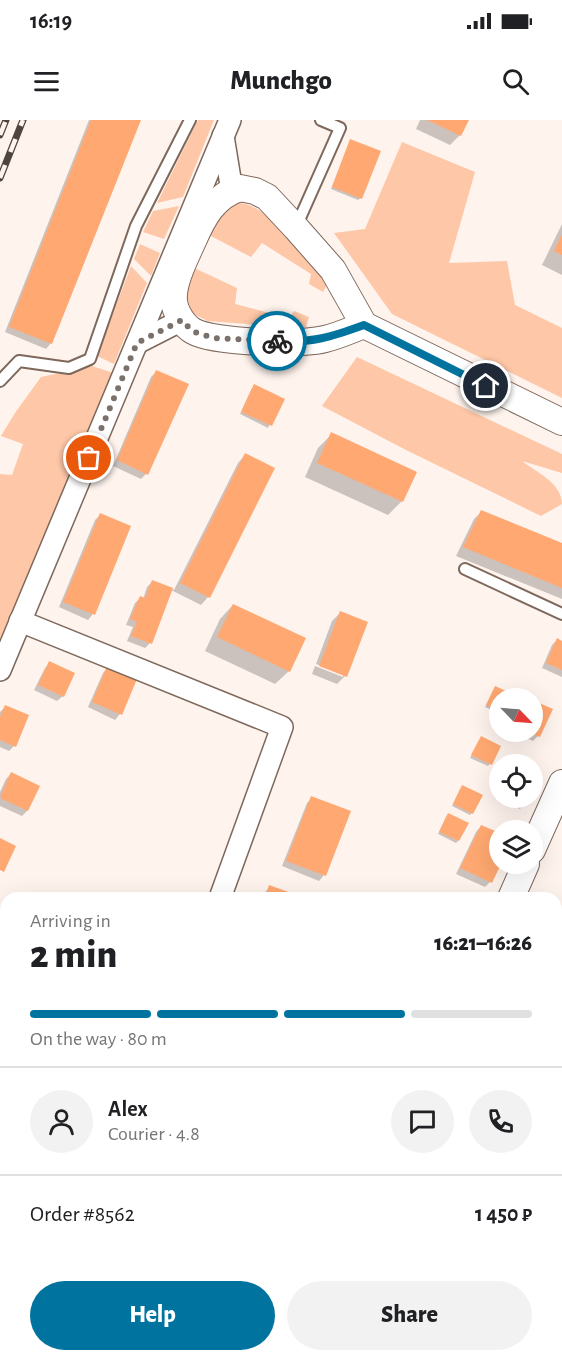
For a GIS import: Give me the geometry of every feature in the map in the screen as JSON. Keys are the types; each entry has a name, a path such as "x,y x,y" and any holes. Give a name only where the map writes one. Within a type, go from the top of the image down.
{"street":[{"path":"226,128 232,191"},
{"path":"0,670 226,128"},
{"path":"364,325 326,339 302,343 213,338 192,331 182,320 174,301 178,276 204,217 218,200 232,191 240,188 255,190 267,197 333,270 346,289 364,325 562,422"},
{"path":"137,343 182,320"},
{"path":"21,621 282,727 222,892"},
{"path":"543,825 562,783"},
{"path":"514,892 522,874"}],"lane":[{"path":"0,381 19,361 69,368 90,359 136,226 190,120"},
{"path":"296,228 340,128 321,120"},
{"path":"465,569 562,614"}],"shaded area":[{"path":"198,120 214,120 183,197 157,203"},
{"path":"402,142 475,172 449,263 507,261 515,305 562,328 562,398 392,314 334,233 365,229"},
{"path":"236,203 246,204 261,211 328,277 329,282 323,292 309,284 311,274 262,243 251,257 207,234 218,212"},
{"path":"179,206 164,239 143,232 153,211"},
{"path":"140,244 160,253 151,276 134,259"},
{"path":"131,266 147,283 114,364 97,356"},
{"path":"190,266 237,288 235,304 289,318 294,311 309,317 306,327 208,321 193,314 184,292"},
{"path":"357,357 562,454 562,473 522,461 553,484 558,490 562,504 541,516 322,406"},
{"path":"92,366 123,376 0,670 0,474 12,475 23,444 1,436 41,377"}],"building":[{"path":"91,120 141,120 52,344 9,327"},
{"path":"427,120 469,120 461,136"},
{"path":"350,139 381,151 362,199 332,187"},
{"path":"562,234 562,255 554,251"},
{"path":"156,370 189,384 148,475 117,460"},
{"path":"254,384 285,399 272,426 241,412"},
{"path":"331,432 417,472 403,502 317,463"},
{"path":"245,453 275,468 210,598 180,583"},
{"path":"481,510 562,543 562,588 463,547"},
{"path":"100,513 131,526 95,615 63,602"},
{"path":"152,580 173,588 152,644 131,636 137,622 130,619 140,596 145,598"},
{"path":"233,604 306,638 290,672 217,637"},
{"path":"340,611 368,622 347,677 319,666"},
{"path":"557,638 562,641 562,670 546,663"},
{"path":"49,661 75,673 64,697 38,685"},
{"path":"107,666 137,679 122,715 92,702"},
{"path":"5,705 29,715 16,747 0,740 0,717"},
{"path":"543,705 553,709 543,731"},
{"path":"481,736 501,746 497,754 489,754 489,764 471,755"},
{"path":"11,772 40,786 28,811 0,798"},
{"path":"462,785 483,795 473,814 453,804"},
{"path":"311,796 351,811 326,876 286,861"},
{"path":"448,813 469,823 459,841 439,832"},
{"path":"481,825 489,828 489,874 496,874 492,883 460,868"},
{"path":"0,838 16,846 4,872 0,870"},
{"path":"269,885 288,892 267,892"}],"railway":[{"path":"0,135 6,120"},
{"path":"0,178 23,120"}],"way so far":[{"path":"89,458 137,343 182,320 192,331 213,338 277,341"}],"route":[{"path":"277,341 302,343 326,339 364,325 486,386"}]}
